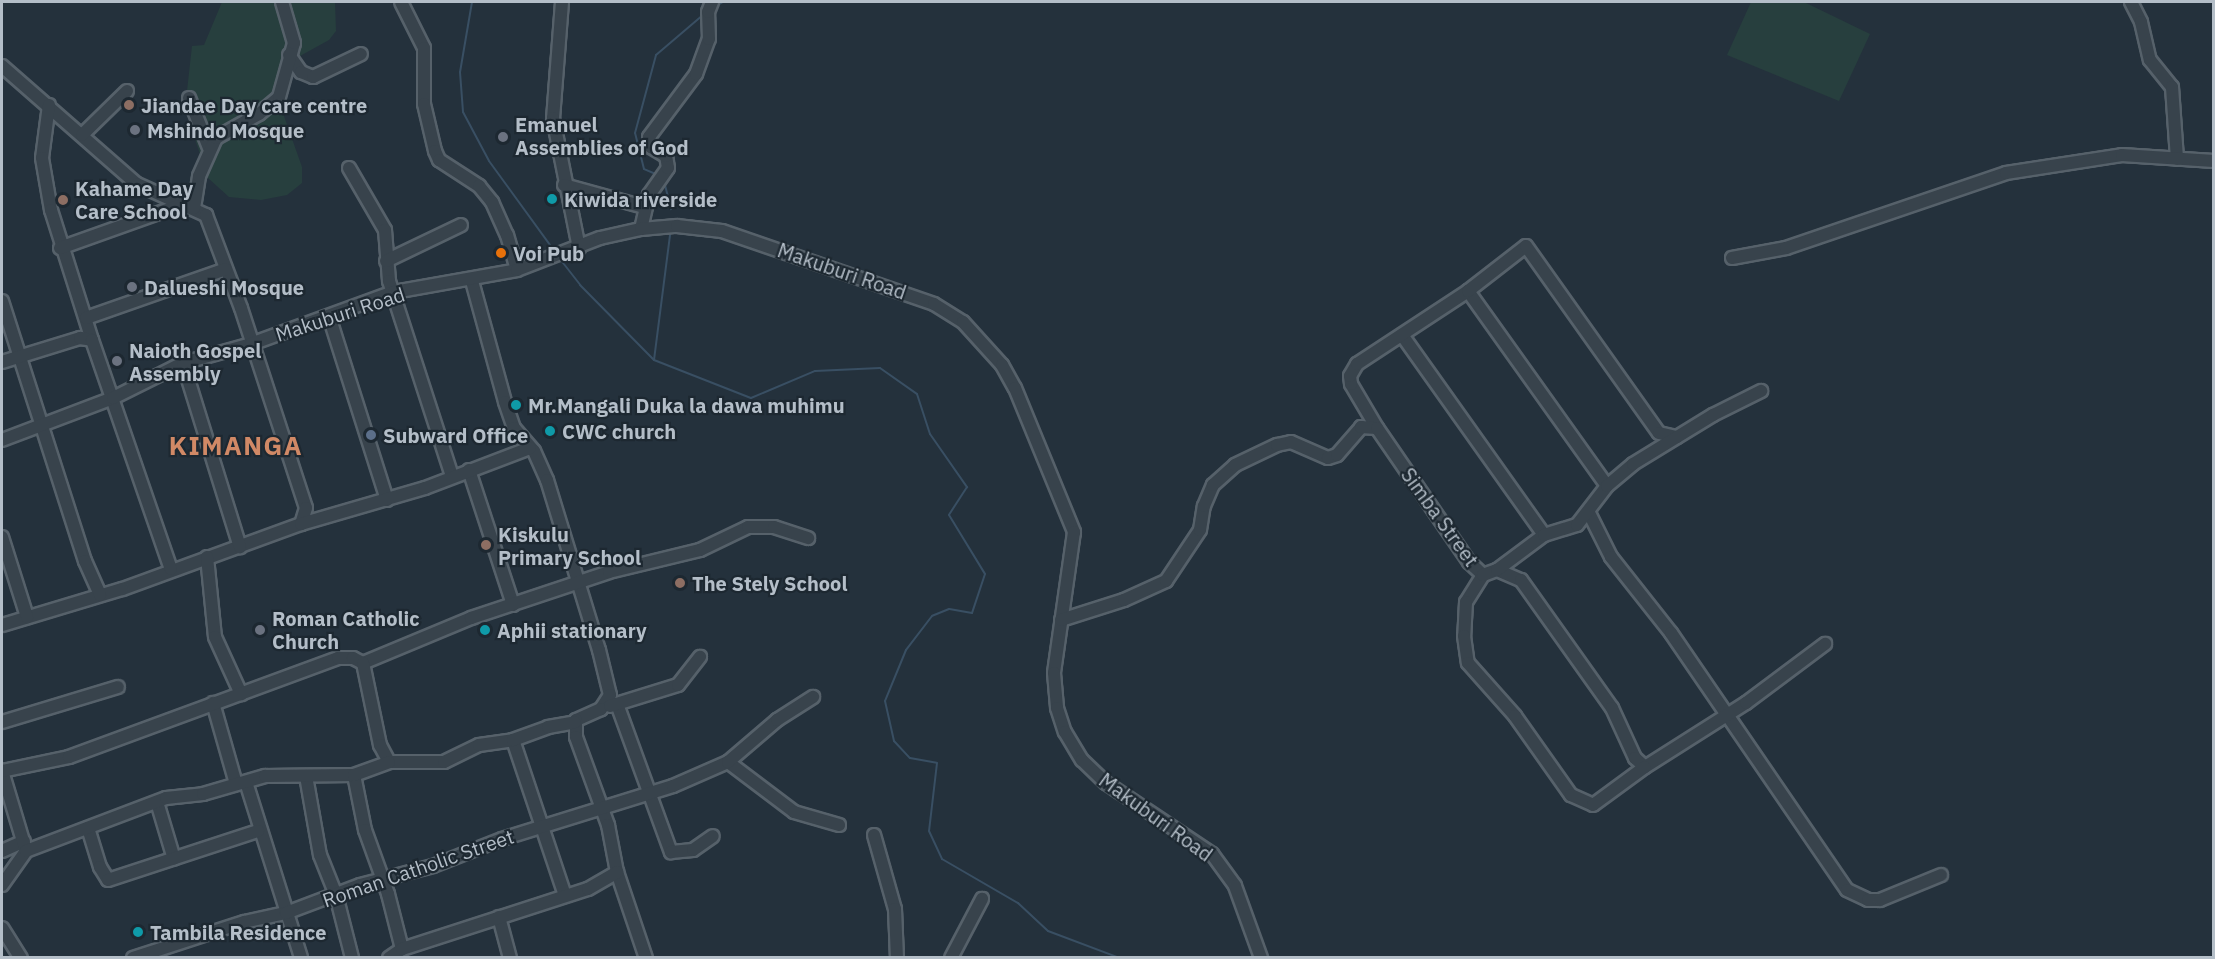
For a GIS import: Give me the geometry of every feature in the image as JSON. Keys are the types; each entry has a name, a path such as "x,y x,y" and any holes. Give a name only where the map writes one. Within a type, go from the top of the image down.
{"street":[{"path":"194,208 195,192 209,148 222,132 274,102 282,91 294,43 292,29 282,2"},
{"path":"401,2 424,48 423,97 435,151 439,160 480,186 492,202 507,235 517,270"},
{"path":"562,2 552,118 564,185 579,248"},
{"path":"641,229 644,207 668,168 666,156 651,147 650,137 696,74 710,39 708,12 712,2"},
{"path":"2131,2 2140,22 2150,60 2172,87 2177,159"},
{"path":"290,55 301,72 313,77 361,54"},
{"path":"2,66 82,135 107,162 137,184 178,206 194,208 208,220 306,508 301,524"},
{"path":"82,135 127,91"},
{"path":"189,98 209,148"},
{"path":"49,105 42,158 60,248 113,398 134,470 171,569"},
{"path":"1732,258 1796,245 2006,173 2122,155 2214,161"},
{"path":"349,168 385,230 386,261 394,292 452,476"},
{"path":"564,185 644,207"},
{"path":"60,248 178,206"},
{"path":"386,261 461,225"},
{"name":"Makuburi Road","path":"2,440 113,398 183,363 251,344 394,292 472,281 517,270 641,229 677,226 722,231 934,304 963,322 1002,365 1015,388 1074,532 1054,673 1057,708 1082,760 1132,804 1212,854 1235,886 1262,957"},
{"path":"1544,535 1402,335 1468,291 1526,246 1659,433 1670,438 1678,437"},
{"path":"86,318 226,269"},
{"path":"472,281 514,428 539,460 559,514 576,582 610,695 601,709"},
{"path":"1468,291 1607,486"},
{"path":"2,301 44,426 85,561 100,595"},
{"path":"329,316 387,500"},
{"name":"Simba Street","path":"1402,335 1357,364 1350,376 1377,428 1469,562 1483,574 1497,570 1544,535 1569,530 1589,513 1607,486 1678,437 1761,391"},
{"path":"2,362 80,338 92,340"},
{"path":"183,363 240,547"},
{"path":"1061,620 1158,587 1171,576 1196,538 1204,506 1221,478 1250,456 1291,442 1328,458 1336,455 1361,428 1377,428"},
{"path":"2,625 100,595 301,524 387,500 530,448"},
{"path":"469,470 513,605"},
{"path":"1589,513 1611,557 1727,714 1847,890 1868,900 1880,900 1941,875"},
{"path":"363,663 443,628 576,582 700,550 748,527 774,527 808,538"},
{"path":"2,537 27,616"},
{"path":"207,557 215,637 241,694"},
{"path":"1497,570 1521,580 1612,708 1635,758 1645,768"},
{"path":"1483,574 1466,602 1464,636 1468,663 1515,716 1571,795 1593,806 1825,644"},
{"path":"2,851 88,828 157,802 276,775 354,775 389,762 444,762 479,745 513,740 548,727 575,722 601,709 678,685 700,657"},
{"path":"2,885 25,846 2,770 69,757 338,658 353,658 363,663"},
{"path":"363,663 380,745 389,762"},
{"path":"2,722 118,687"},
{"name":"Roman Catholic Street","path":"133,957 286,913 383,879 601,811 728,762 777,720 813,697"},
{"path":"213,704 301,957"},
{"path":"617,704 652,791 672,853 693,850 713,836"},
{"path":"575,722 579,751 614,844 617,872 646,957"},
{"path":"513,740 566,895"},
{"path":"728,762 794,812 839,825"},
{"path":"354,775 365,830 383,879 402,949"},
{"path":"306,776 311,816 336,895 352,957"},
{"path":"157,802 174,859"},
{"path":"88,828 100,867 108,880 258,831"},
{"path":"874,835 895,909 897,957"},
{"path":"388,957 402,949 588,889 617,872"},
{"path":"951,957 982,899"},
{"path":"499,917 510,957"},
{"path":"2,928 21,957"}],"green space":[{"path":"222,2 335,2 336,31 329,40 300,56 279,102 302,167 302,183 287,195 261,200 229,197 208,178 194,136 186,100 192,46 204,45"},
{"path":"1751,2 1804,2 1870,34 1839,101 1727,55"}],"waterway":[{"path":"472,2 460,72 463,112 489,161 555,252"},
{"path":"716,6 723,2"},
{"path":"658,175 644,169 635,133 656,55 703,15"},
{"path":"664,181 671,209"},
{"path":"654,360 670,235"},
{"path":"560,259 580,285 654,360 751,398 815,371 880,368 917,394 930,434 967,487 949,515 985,574 972,613 949,609 932,616 906,650 885,701 894,741 910,758 937,763 929,831 942,859 1018,903 1048,931 1120,958"}],"place":[{"name":"Jiandae Day care centre","path":"129,105"},
{"name":"Mshindo Mosque","path":"135,130"},
{"name":"Emanuel Assemblies of God","path":"503,137"},
{"name":"Kiwida riverside","path":"552,199"},
{"name":"Kahame Day Care School","path":"63,200"},
{"name":"Voi Pub","path":"501,253"},
{"name":"Dalueshi Mosque","path":"132,287"},
{"name":"Naioth Gospel Assembly","path":"117,361"},
{"name":"Mr.Mangali Duka la dawa muhimu","path":"516,405"},
{"name":"CWC church","path":"550,431"},
{"name":"Subward Office","path":"371,435"},
{"name":"Kiskulu Primary School","path":"486,545"},
{"name":"The Stely School","path":"680,583"},
{"name":"Roman Catholic Church","path":"260,630"},
{"name":"Aphii stationary","path":"485,630"},
{"name":"Tambila Residence","path":"138,932"}],"district":[{"name":"KIMANGA","path":"236,446"}]}
